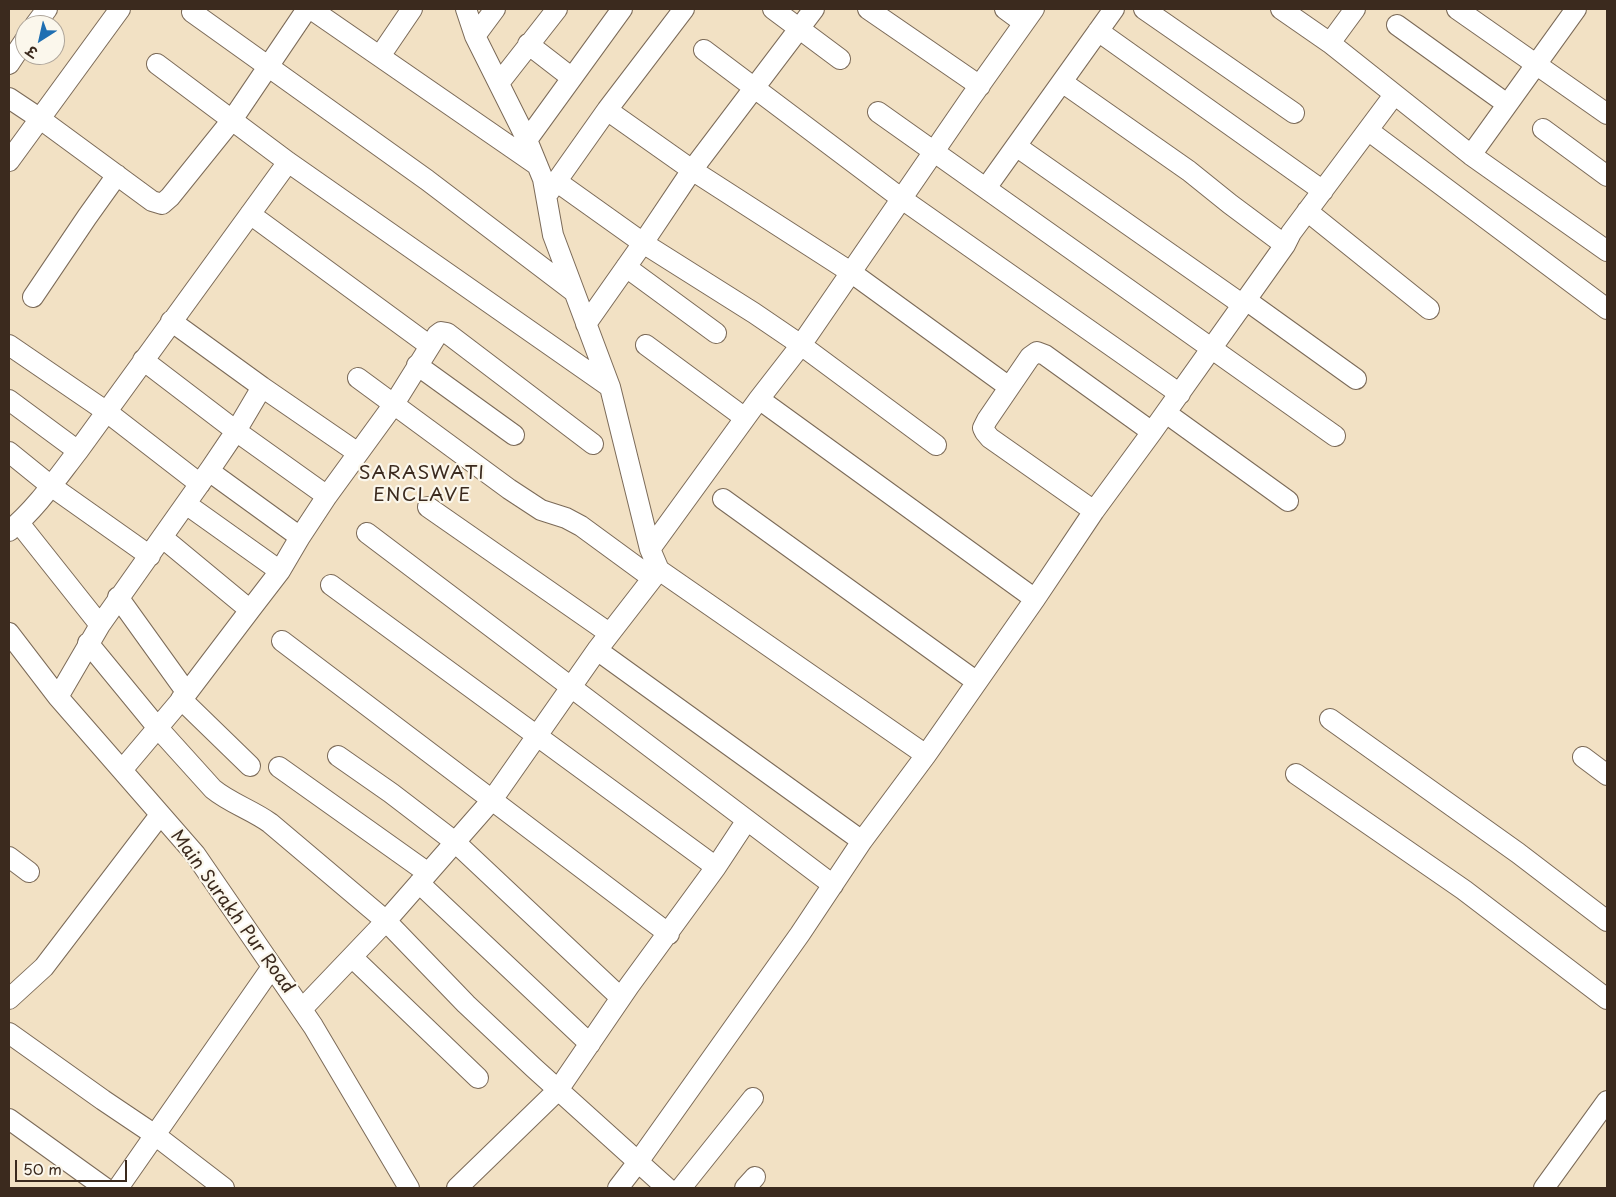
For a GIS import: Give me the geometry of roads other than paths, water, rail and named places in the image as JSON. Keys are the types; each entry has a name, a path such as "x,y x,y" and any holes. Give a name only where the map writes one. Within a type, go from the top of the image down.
{"street":[{"path":"9,161 120,9"},
{"path":"9,98 152,201 162,204 170,197 232,120 307,9"},
{"path":"311,9 537,165"},
{"path":"380,56 412,9"},
{"path":"466,9 475,36 543,179 551,188 644,243 754,312 936,445"},
{"path":"475,36 495,9"},
{"path":"499,83 557,9"},
{"path":"526,140 622,9"},
{"path":"656,574 610,387 553,235 551,188 607,110 684,9"},
{"path":"773,9 840,59"},
{"path":"586,324 644,243 692,170 814,9"},
{"path":"868,9 980,86"},
{"path":"650,548 759,398 801,345 1029,16 1005,9"},
{"path":"1144,9 1294,114"},
{"path":"1281,9 1330,43 1394,96 1471,155 1607,251"},
{"path":"1330,43 1355,9"},
{"path":"1457,9 1607,114"},
{"path":"1471,155 1576,9"},
{"path":"986,188 1111,10"},
{"path":"192,12 427,180 573,291"},
{"path":"1397,25 1507,104"},
{"path":"1098,31 1322,191"},
{"path":"528,44 572,78"},
{"path":"704,50 902,198 1180,394"},
{"path":"157,64 288,162 610,387"},
{"path":"1062,82 1181,165 1285,245"},
{"path":"618,1188 795,942 862,841 926,755 1094,512 1213,348 1307,211 1394,96"},
{"path":"607,110 692,170 852,273 1009,387"},
{"path":"878,112 1335,436"},
{"path":"1543,129 1607,176"},
{"path":"1369,131 1607,309"},
{"path":"1016,146 1356,379"},
{"path":"100,625 14,527 51,486 107,412 171,321 288,162"},
{"path":"33,297 86,217 118,175"},
{"path":"1307,211 1429,309"},
{"path":"250,214 430,346"},
{"path":"626,267 716,333"},
{"path":"171,321 358,453"},
{"path":"122,770 184,696 280,571 300,536 394,404 437,335 441,332 447,333 592,444"},
{"path":"9,345 204,478 300,536"},
{"path":"646,345 745,418"},
{"path":"1094,512 990,438 983,428 1030,357 1037,352 1045,355 1152,432"},
{"path":"143,360 236,431 327,496"},
{"path":"418,365 514,435"},
{"path":"358,378 509,489 541,510 566,518 581,526 926,755"},
{"path":"58,697 88,643 118,597 150,556 204,478 236,431 262,387"},
{"path":"759,398 1035,599"},
{"path":"9,400 78,450"},
{"path":"1166,413 1288,501"},
{"path":"9,452 51,486 150,556"},
{"path":"723,499 977,682"},
{"path":"186,504 280,571"},
{"path":"428,507 609,633"},
{"path":"367,533 833,885"},
{"path":"162,538 250,610"},
{"path":"302,1009 386,921 492,800 609,633 656,574"},
{"path":"331,585 716,867"},
{"path":"118,597 184,696 250,766"},
{"name":"Main Surakh Pur Road","path":"9,632 58,697 195,854 313,1026 409,1188"},
{"path":"282,641 669,934"},
{"path":"88,643 157,727 213,789 270,823 386,921 466,1004 667,1188"},
{"path":"597,650 862,841"},
{"path":"1330,720 1518,853 1607,921"},
{"path":"338,756 391,793 455,842 621,998"},
{"path":"1583,758 1607,775"},
{"path":"279,768 424,878 590,1044"},
{"path":"1296,774 1464,890 1607,999"},
{"path":"9,999 44,967 160,815"},
{"path":"457,1188 558,1090 621,998 716,867 747,820"},
{"path":"9,857 29,872"},
{"path":"352,956 478,1078"},
{"path":"118,1188 272,967"},
{"path":"9,1033 156,1135 224,1188"},
{"path":"681,1188 753,1098"},
{"path":"1544,1188 1607,1101"},
{"path":"9,1119 104,1188"}],"district":[{"name":"SARASWATI ENCLAVE","path":"422,485"}]}
